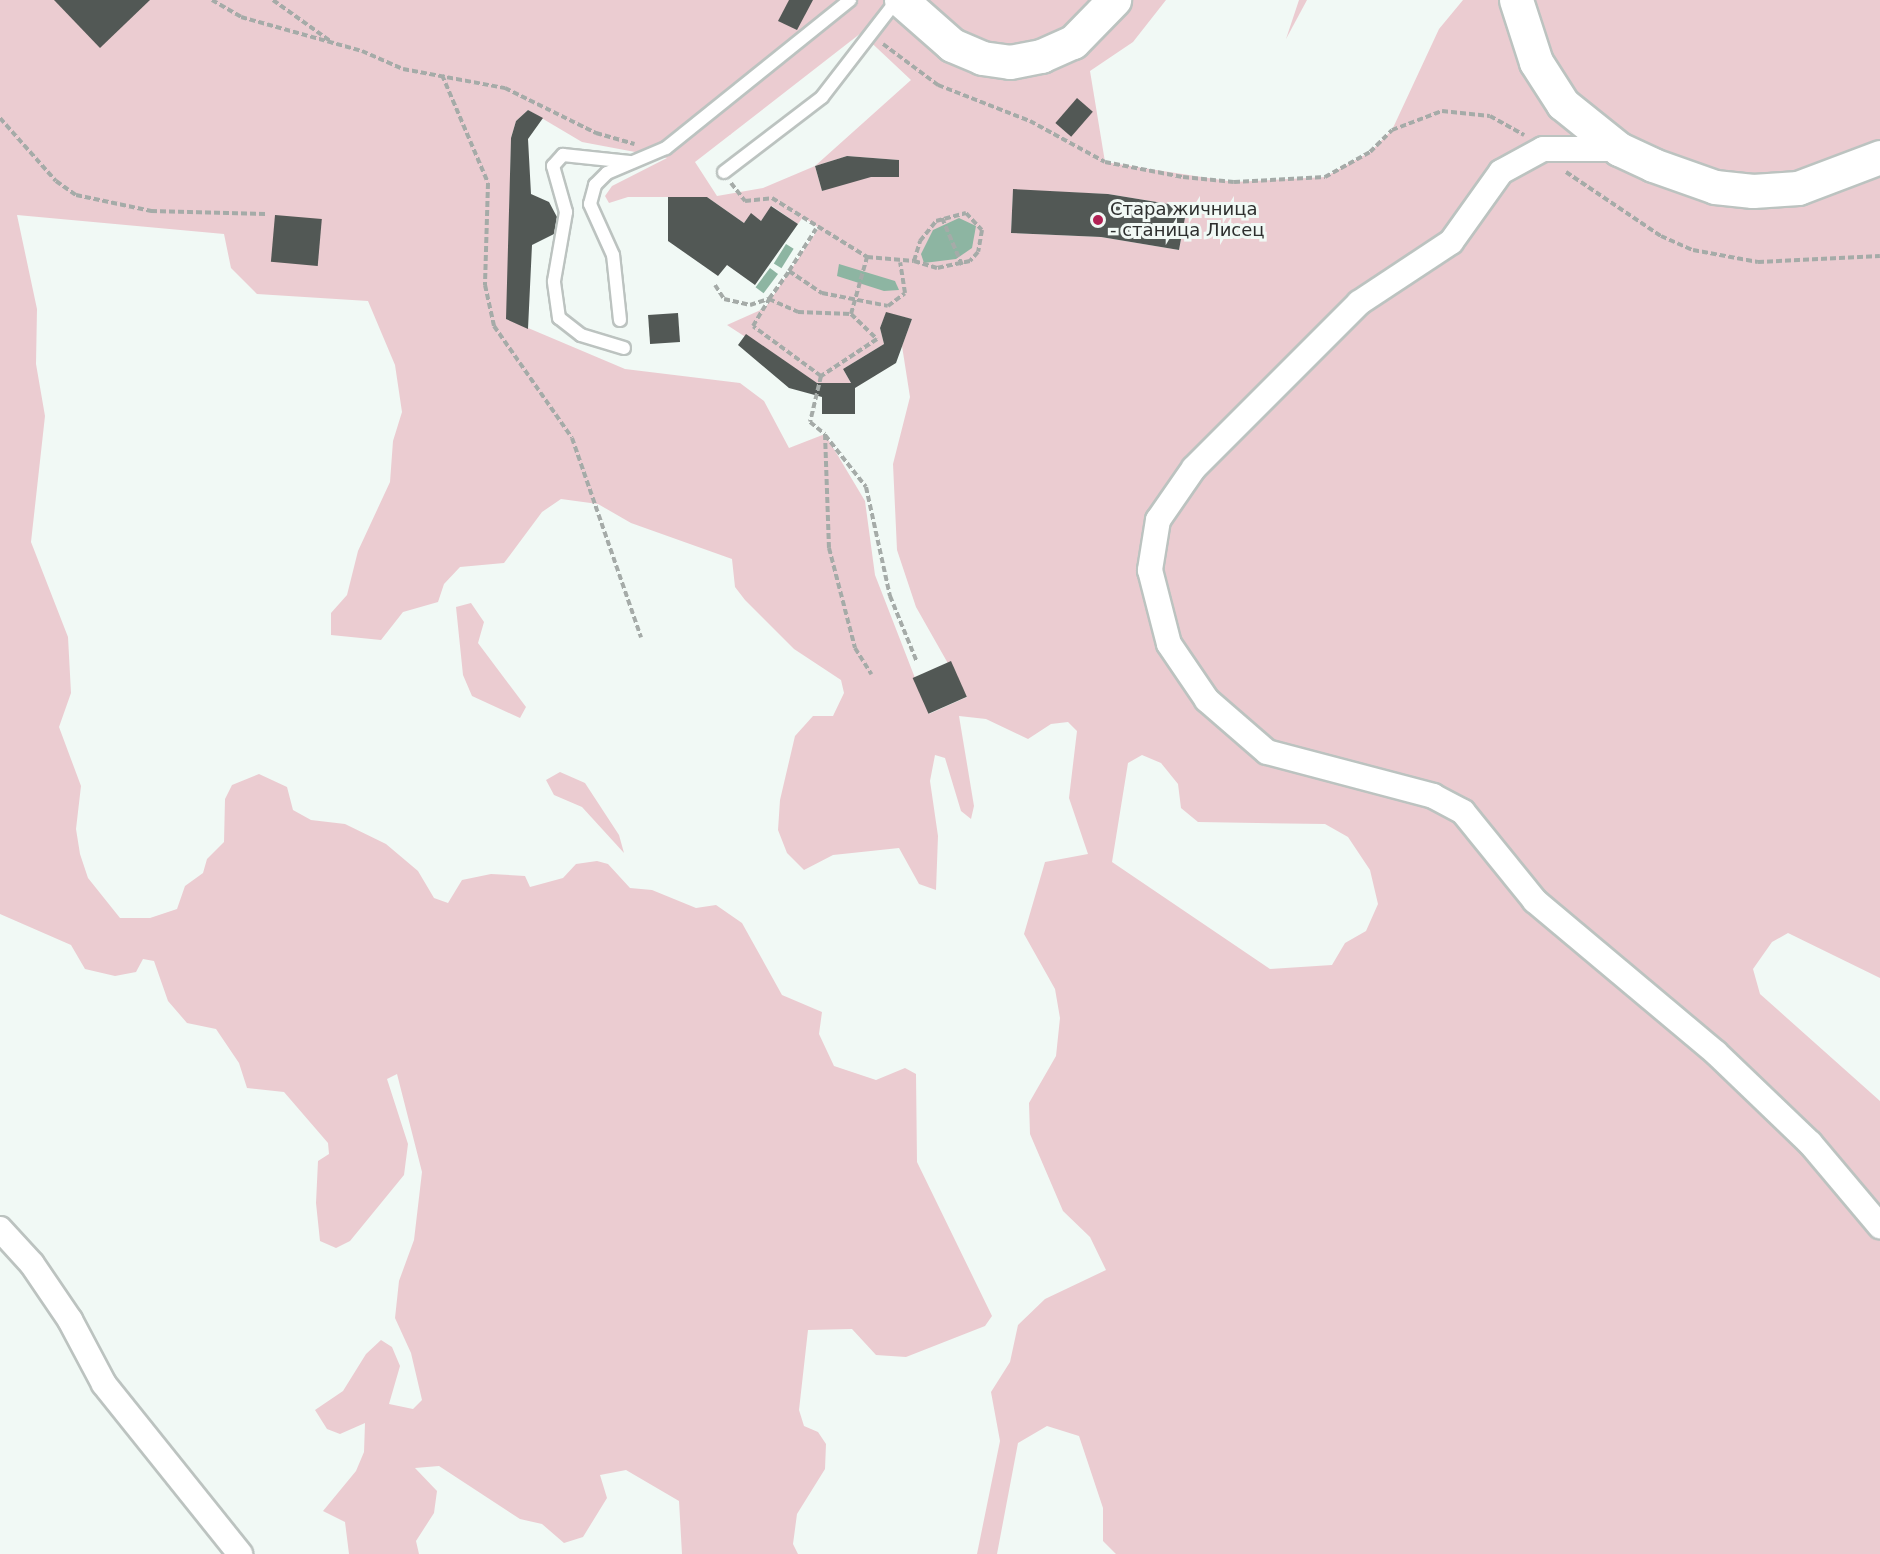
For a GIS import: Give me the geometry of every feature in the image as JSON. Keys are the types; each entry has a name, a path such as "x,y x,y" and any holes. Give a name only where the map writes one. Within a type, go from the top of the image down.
{"main road":[{"path":"902,0 952,45 982,58 1010,62 1073,42 1114,0"},
{"path":"1516,0 1527,39 1550,85 1563,104 1619,149 1681,177 1753,191 1798,188 1880,157"}],"street":[{"path":"1619,149 1542,149 1488,184 1451,242 1368,296 1194,468 1158,520 1150,570 1169,644 1207,700 1267,752 1433,796 1463,812 1535,902 1716,1053 1810,1143 1880,1226"},
{"path":"0,1229 32,1264 70,1320 104,1384 240,1554"}],"lane":[{"path":"620,320 613,255 591,199 600,178 666,148 850,0"},
{"path":"724,172 803,114 873,36 897,0"},
{"path":"624,348 580,335 559,318 554,281 566,212 553,166 563,155 634,162"}],"path":[{"path":"212,0 269,27 336,44 403,69 505,88 615,140 666,148"},
{"path":"273,0 336,44"},
{"path":"873,36 911,70 938,85 1030,120 1105,162 1132,169 1234,182 1325,177 1370,152 1392,130 1417,117 1454,110 1490,116 1542,149 1575,181 1694,250 1758,262 1880,256"},
{"path":"442,75 488,183 485,285 491,316 572,438 641,638"},
{"path":"0,117 56,181 76,195 151,211 266,214"},
{"path":"724,172 745,201 772,198 816,229 867,257 900,262 914,261 937,268 962,265 978,252 979,223 966,213 942,218 920,241 914,261"},
{"path":"942,218 962,265"},
{"path":"816,229 753,326 821,376"},
{"path":"851,314 867,257"},
{"path":"789,271 822,293 879,306 901,300 906,285 900,262"},
{"path":"715,285 733,303 769,299 798,312 851,314 877,339 821,376 810,422 825,434 866,487 890,596 917,662"},
{"path":"825,434 829,548 855,648 871,674"}],"shaded area":[{"path":"0,0 1166,0 1133,42 1090,71 1105,162 1234,182 1325,177 1370,152 1392,130 1439,29 1463,0 1880,0 1880,978 1788,933 1772,942 1753,969 1760,994 1880,1101 1880,1554 1116,1554 1103,1541 1103,1508 1079,1436 1047,1426 1018,1443 997,1554 977,1554 1000,1441 991,1392 1010,1362 1018,1325 1045,1299 1106,1270 1090,1237 1063,1211 1030,1134 1029,1103 1056,1056 1060,1018 1055,989 1024,934 1045,862 1088,854 1069,798 1077,731 1068,722 1051,724 1028,739 986,719 959,716 974,806 971,819 961,811 945,758 935,755 930,781 938,836 936,890 919,884 899,848 833,855 804,870 787,853 778,830 780,800 795,736 813,716 833,716 844,693 841,680 794,649 745,600 735,587 732,559 631,523 598,504 561,499 542,512 504,563 460,567 444,584 438,602 403,612 381,640 331,635 331,613 347,595 358,551 390,482 393,441 402,412 395,365 368,301 257,294 231,268 224,234 17,215 37,309 36,364 45,416 31,542 68,637 71,693 59,727 81,786 76,829 80,854 88,878 120,918 150,918 177,909 185,886 203,873 207,859 224,842 225,799 232,785 259,774 287,787 293,810 311,820 345,824 386,844 418,871 434,898 448,903 462,880 491,874 525,876 530,887 563,878 576,864 597,861 608,864 630,888 652,890 696,908 716,905 742,923 782,995 822,1012 819,1034 834,1066 876,1080 905,1068 916,1074 917,1162 992,1316 985,1326 906,1357 876,1355 852,1329 808,1330 799,1410 804,1426 818,1432 826,1444 825,1469 797,1514 793,1544 798,1554 682,1554 679,1501 626,1470 600,1475 607,1498 583,1537 564,1543 542,1524 520,1519 439,1466 415,1468 437,1491 434,1513 416,1541 419,1554 349,1554 345,1522 323,1511 356,1471 364,1452 365,1423 340,1434 327,1429 315,1410 343,1391 366,1354 381,1340 392,1347 400,1366 389,1404 413,1409 422,1400 411,1353 395,1318 399,1281 414,1240 422,1172 397,1074 387,1079 408,1144 404,1175 350,1241 336,1248 320,1241 316,1203 318,1161 329,1154 328,1143 284,1092 247,1088 239,1063 216,1029 187,1023 168,1001 154,961 143,959 136,972 115,976 85,969 71,945 0,914","holes":["861,33 911,80 815,166 763,188 717,196 695,162","528,110 582,142 667,158 612,186 605,196 609,203 628,197 707,197 744,223 751,214 761,221 772,206 798,224 803,217 819,228 765,308 727,325 818,384 851,383 843,369 884,344 880,328 886,313 912,319 902,346 910,397 893,464 897,550 916,607 967,697 929,714 875,575 865,501 825,434 789,448 764,401 740,383 625,369 507,319 511,138 516,121","847,156 899,160 899,177 870,172 822,191 815,166","1013,190 1108,194 1187,207 1179,250 1101,237 1011,233","1142,755 1161,763 1178,784 1181,808 1198,822 1325,824 1348,837 1370,870 1378,904 1366,931 1345,943 1332,965 1270,969 1112,862 1128,763"]},
{"path":"1299,0 1307,0 1286,39"},
{"path":"959,218 976,226 972,248 956,259 924,263 921,254 933,230"},
{"path":"786,244 794,249 781,268 774,264"},
{"path":"839,264 895,281 899,290 884,291 837,276"},
{"path":"770,268 778,274 764,293 756,287"},
{"path":"471,603 484,622 478,643 526,707 520,718 472,696 463,675 456,607"},
{"path":"560,772 585,783 619,835 624,853 582,807 554,795 546,780"}],"building":[{"path":"54,0 150,0 100,48"},
{"path":"789,0 813,0 797,30 778,21"},
{"path":"1077,98 1093,112 1071,137 1055,123"},
{"path":"528,110 543,118 528,139 531,194 549,202 557,217 554,234 532,245 528,329 506,319 511,138 516,121"},
{"path":"847,156 899,160 899,177 871,177 822,191 815,166"},
{"name":"Стара жичница - станица Лисец","path":"1013,189 1108,194 1187,207 1179,250 1101,237 1011,233"},
{"path":"668,197 707,197 744,223 751,213 761,221 771,206 798,224 755,285 727,265 718,276 668,241"},
{"path":"275,215 322,219 318,266 271,262"},
{"path":"886,312 912,319 896,363 855,388 855,414 822,414 822,397 789,388 738,345 746,334 817,383 851,383 843,369 884,344 880,328"},
{"path":"678,313 680,342 650,344 648,315"},
{"path":"951,661 967,697 928,714 913,678"}],"place":[{"name":"Стара жичница - станица Лисец","path":"1098,220"}]}
